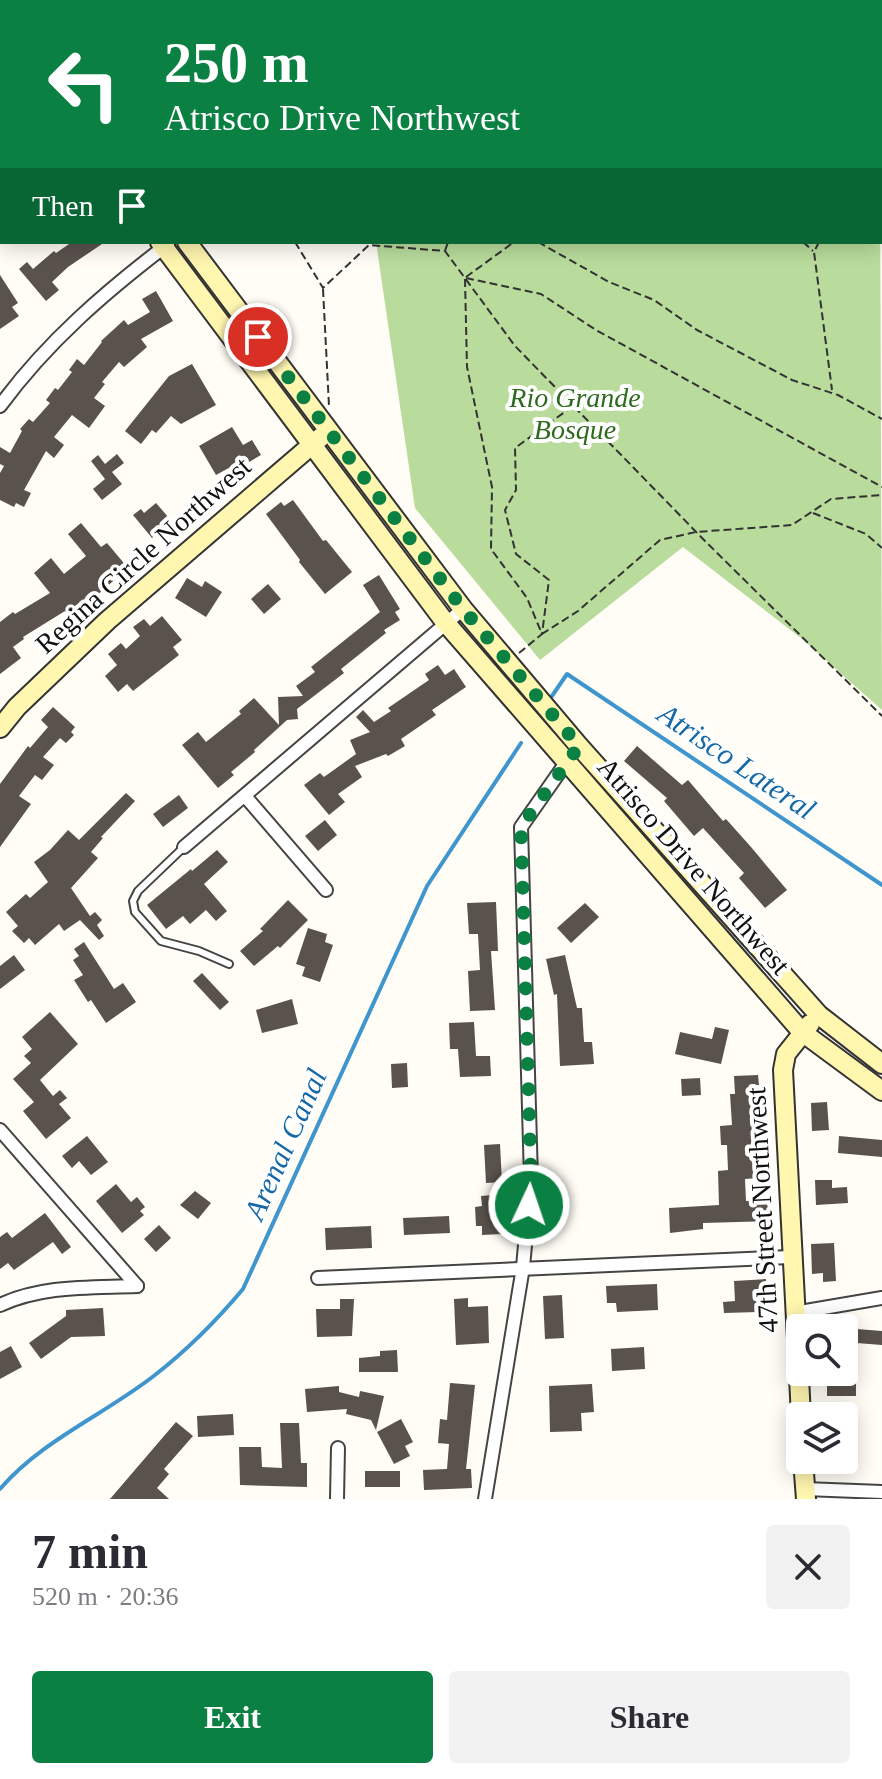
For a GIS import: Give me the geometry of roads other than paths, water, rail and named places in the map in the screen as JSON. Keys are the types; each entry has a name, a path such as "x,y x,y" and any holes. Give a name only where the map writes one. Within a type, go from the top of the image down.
{"main road":[{"name":"Atrisco Drive Northwest","path":"165,244 445,622 802,1032 882,1091"},
{"name":"Atrisco Drive Northwest","path":"189,244 463,609 579,746 819,1015 882,1064"},
{"name":"Regina Circle Northwest","path":"0,728 17,707 107,621 311,444 330,431"},
{"name":"47th Street Northwest","path":"800,1402 790,1257 783,1070 786,1054 819,1015"},
{"path":"804,1474 806,1494"}],"street":[{"path":"0,406 61,334 165,244"},
{"path":"0,382 9,393"},
{"path":"184,847 463,609"},
{"path":"485,1499 523,1267 531,1179 521,827 579,746"},
{"path":"245,796 326,890"},
{"path":"0,1130 137,1286 50,1290 22,1295 0,1305"},
{"path":"318,1278 790,1257"},
{"path":"794,1313 882,1298"},
{"path":"337,1499 338,1448"},
{"path":"806,1494 882,1492"}],"lane":[{"path":"184,847 138,891 133,901 135,912 161,941 229,964"}],"waterway":[{"name":"Atrisco Lateral","path":"552,696 567,674 882,885"},
{"name":"Arenal Canal","path":"0,1489 35,1456 167,1365 243,1289 427,886 521,743"}],"park label":[{"name":"Rio Grande Bosque","path":"575,413"}]}
